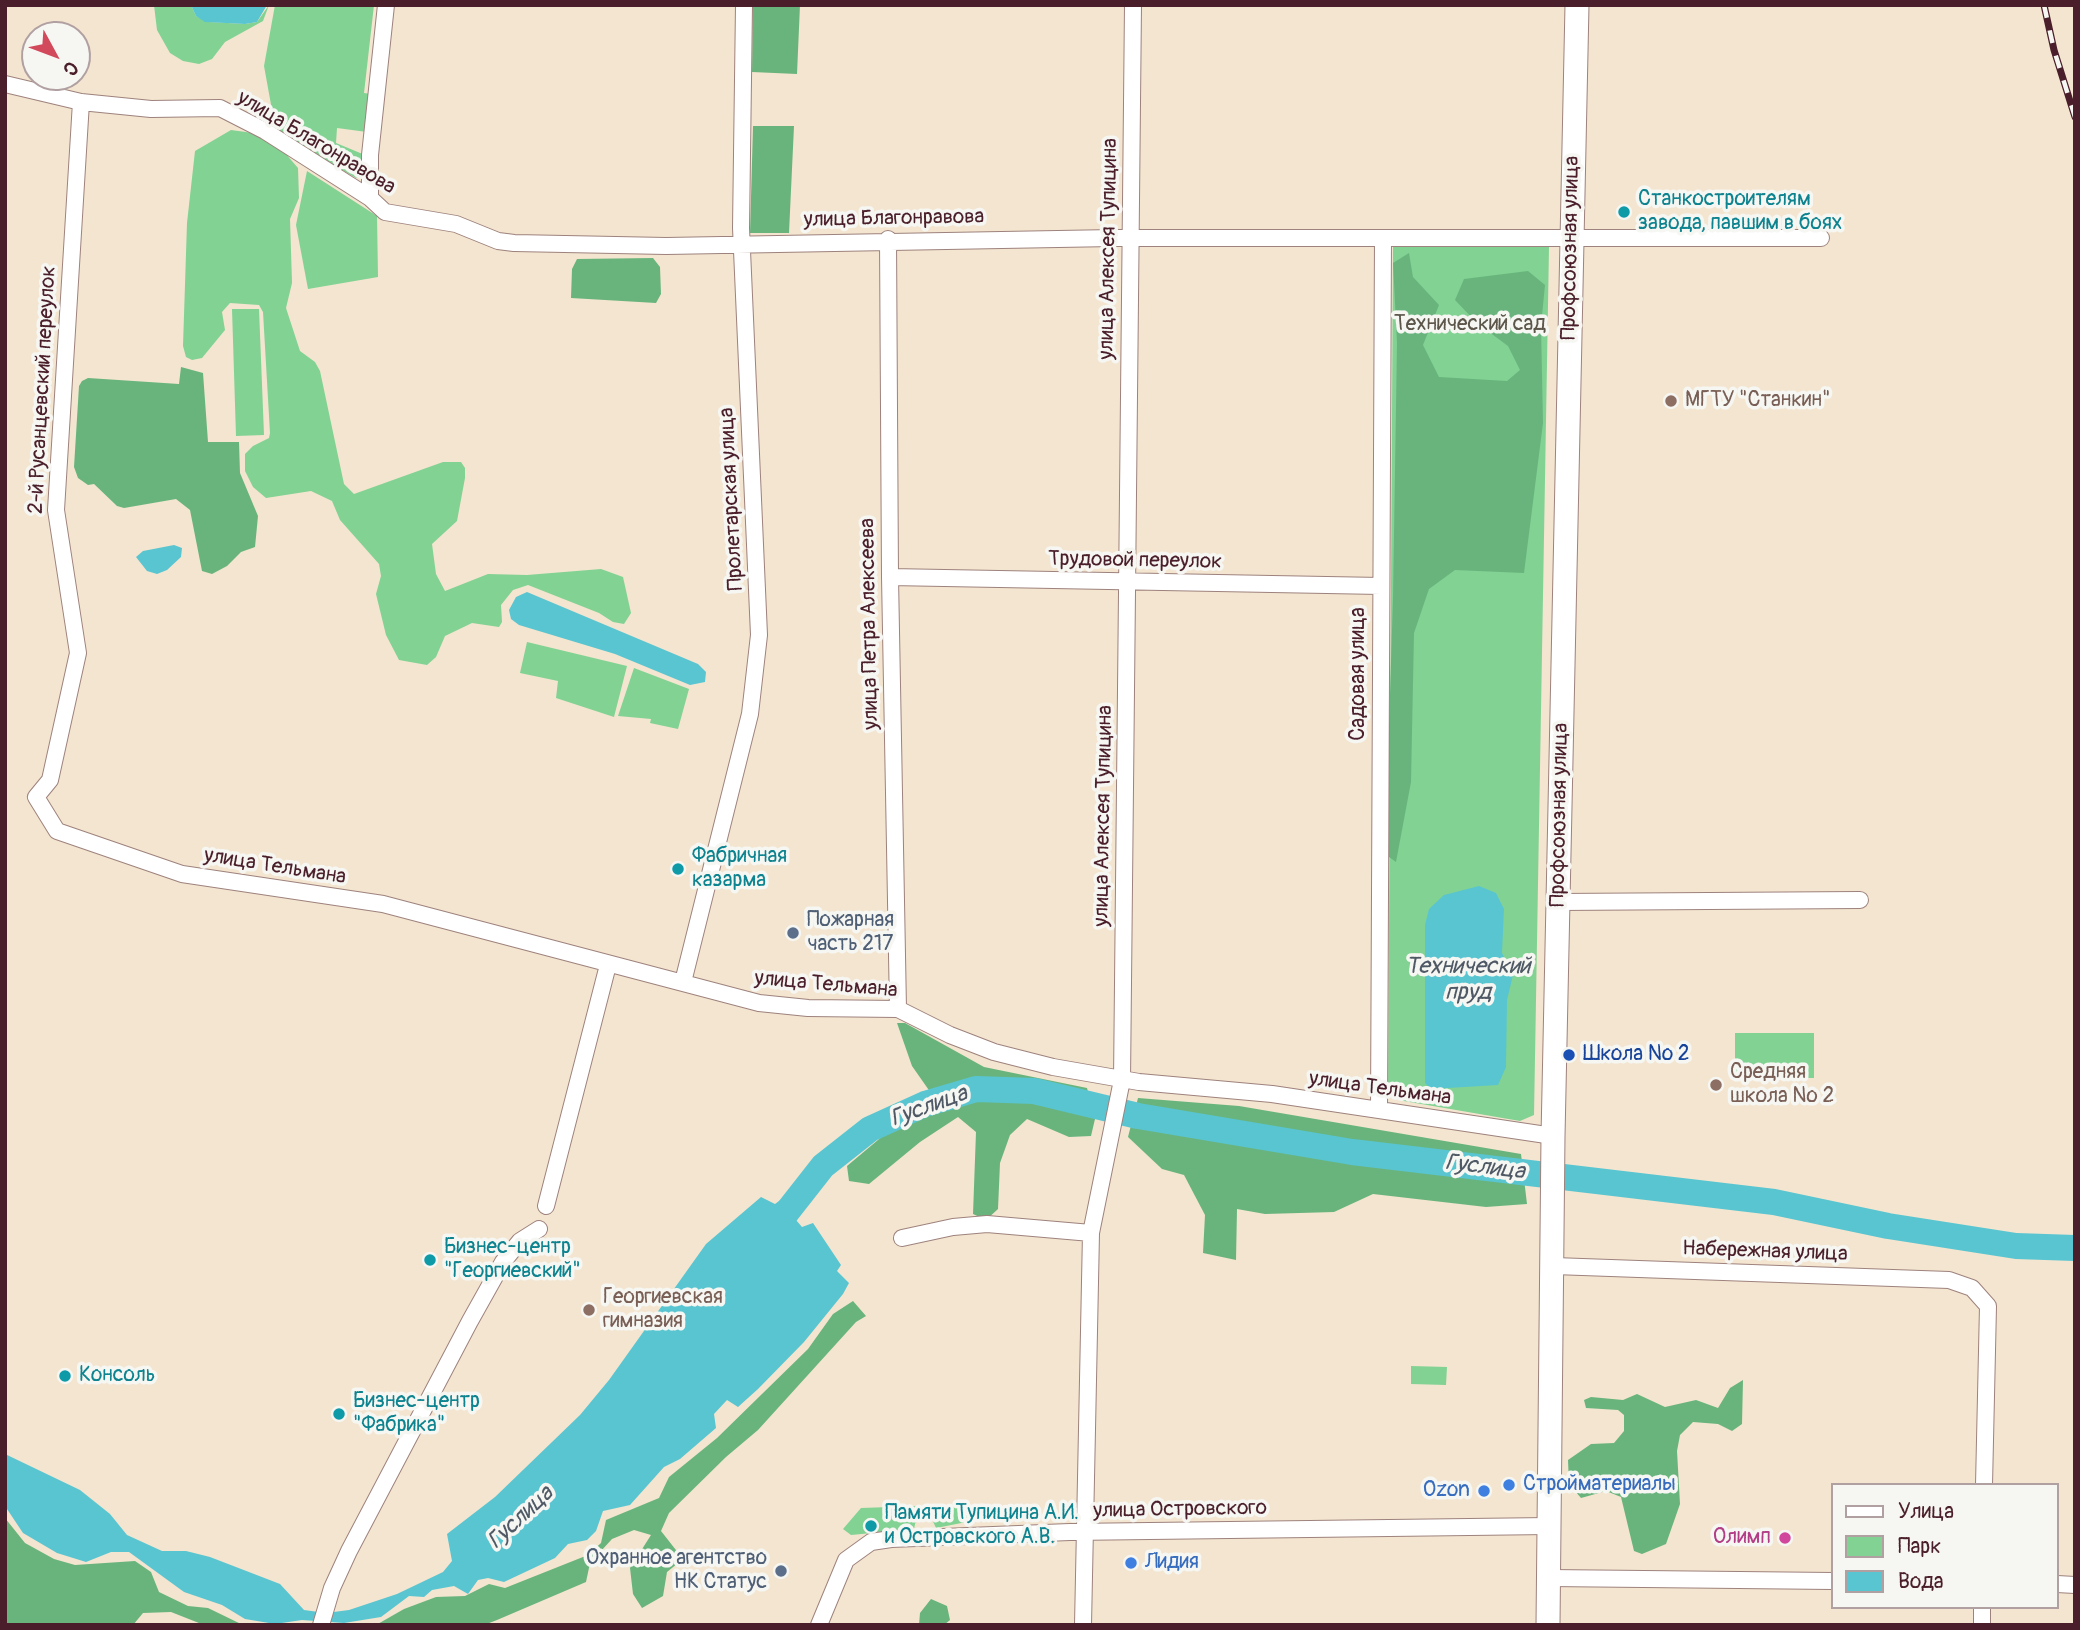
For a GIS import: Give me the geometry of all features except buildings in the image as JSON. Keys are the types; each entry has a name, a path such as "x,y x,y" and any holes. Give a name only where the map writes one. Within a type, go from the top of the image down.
{"main road":[{"name":"Профсоюзная улица","path":"1548,1625 1554,1266 1553,1136 1577,5"}],"street":[{"path":"370,198 370,155 386,5"},
{"name":"Пролетарская улица","path":"683,982 750,714 760,635 742,243 744,5"},
{"name":"улица Алексея Тупицина","path":"1083,1625 1091,1233 1122,1080 1133,5"},
{"name":"улица Благонравова","path":"5,84 81,102 151,108 220,108 265,131 370,198 386,212 456,224 506,242 566,246 888,239 1821,238"},
{"name":"2-й Русанцевский переулок","path":"36,797 50,780 78,653 56,510 81,102"},
{"name":"Садовая улица","path":"1379,1109 1383,238"},
{"name":"улица Петра Алексеева","path":"888,239 890,578 898,1009"},
{"name":"Трудовой переулок","path":"890,578 1381,586"},
{"name":"улица Тельмана","path":"36,797 57,831 182,874 383,904 759,1003 808,1008 898,1009 950,1035 994,1052 1122,1080 1272,1094 1553,1136"},
{"path":"1558,902 1860,900"},
{"path":"546,1206 608,965"},
{"path":"902,1238 953,1227 987,1224 1091,1233"},
{"path":"321,1625 332,1588 476,1309 503,1262 520,1241 539,1229"},
{"name":"Набережная улица","path":"1554,1266 1949,1280 1972,1288 1988,1306 1984,1483"},
{"name":"улица Островского","path":"819,1625 846,1560 871,1542 891,1539 1083,1532 1549,1526"},
{"path":"1549,1578 1832,1581"}],"green space":[{"path":"154,5 191,5 196,16 209,22 245,24 257,22 269,5 263,21 225,42 212,59 199,64 183,61 170,53 157,30"},
{"path":"275,5 374,5 364,93 371,94 367,132 337,128 336,143 365,155 365,173 356,178 276,132 264,66"},
{"path":"753,5 800,5 797,74 752,72"},
{"path":"753,126 794,126 789,233 750,233"},
{"path":"231,130 253,133 285,153 298,168 299,198 290,219 292,283 286,308 300,351 315,362 320,371 344,484 354,494 443,462 461,462 465,468 465,478 457,521 432,544 436,574 445,591 488,574 527,575 601,569 623,577 631,613 624,624 613,622 599,613 528,585 513,590 501,605 502,622 499,627 472,623 445,636 436,657 427,665 399,660 386,635 376,594 381,576 379,564 340,520 332,501 311,491 266,498 253,487 245,471 245,454 253,446 269,438 270,433 263,312 259,305 230,303 222,312 225,330 202,358 192,360 186,357 183,346 187,223 195,151"},
{"path":"307,171 377,216 378,277 308,289 296,225"},
{"name":"Технический сад","path":"1393,245 1549,247 1534,1115 1520,1121 1398,1100 1388,1094"},
{"path":"1409,253 1413,277 1439,305 1423,345 1439,377 1507,381 1520,370 1508,346 1477,323 1455,300 1464,279 1528,271 1545,285 1541,326 1543,423 1524,573 1455,570 1429,589 1414,633 1411,782 1396,862 1385,854 1397,343 1393,263"},
{"path":"653,258 660,267 661,294 656,303 571,298 572,269 577,259"},
{"path":"232,309 259,309 264,435 236,436"},
{"path":"181,367 203,373 208,442 239,442 240,473 258,516 255,547 241,552 227,566 212,574 202,571 190,510 176,499 124,508 117,506 94,484 88,485 78,478 74,467 79,386 82,381 88,378 179,384"},
{"path":"527,642 627,666 614,717 556,698 558,681 520,673"},
{"path":"634,668 689,689 678,729 650,723 651,719 618,716"},
{"path":"897,1023 905,1023 984,1067 1087,1088 1095,1119 1091,1136 1069,1137 1027,1119 1010,1135 1000,1163 998,1209 986,1220 973,1214 976,1132 958,1117 920,1142 869,1184 849,1181 847,1166 891,1129 940,1106 912,1066"},
{"path":"1735,1033 1814,1033 1814,1078 1735,1078"},
{"path":"1138,1098 1239,1106 1521,1154 1527,1204 1486,1207 1373,1194 1334,1212 1265,1214 1237,1209 1236,1260 1203,1253 1205,1215 1184,1175 1162,1169 1128,1137"},
{"path":"853,1301 866,1316 856,1322 758,1430 669,1513 661,1531 683,1559 667,1572 663,1596 642,1608 633,1594 630,1568 651,1535 634,1530 612,1539 590,1563 586,1582 484,1625 376,1625 404,1609 436,1597 465,1596 489,1584 505,1588 588,1555 601,1543 606,1520 659,1498 669,1477 717,1438 808,1349 833,1314"},
{"path":"1411,1366 1447,1367 1446,1385 1411,1384"},
{"path":"1743,1380 1742,1424 1732,1431 1718,1424 1693,1422 1680,1435 1677,1451 1680,1504 1666,1544 1642,1554 1634,1551 1621,1497 1606,1491 1581,1498 1569,1484 1568,1460 1591,1444 1614,1443 1624,1431 1624,1415 1618,1410 1586,1408 1584,1400 1591,1397 1623,1400 1637,1394 1665,1407 1696,1400 1718,1408 1730,1388"},
{"path":"997,1505 997,1516 936,1528 926,1506"},
{"path":"919,1506 914,1529 851,1535 843,1529 861,1508"},
{"path":"5,1518 25,1543 54,1559 75,1565 135,1561 151,1572 159,1592 188,1606 208,1608 243,1625 204,1625 171,1612 143,1613 133,1625 5,1625"},
{"path":"931,1599 947,1606 950,1620 944,1625 919,1625 920,1613"}],"water":[{"path":"191,5 267,5 257,22 245,24 205,22 196,16"},
{"path":"174,545 182,548 181,557 167,570 157,574 147,571 136,557 143,551"},
{"path":"527,592 698,664 706,672 705,682 690,685 615,654 519,625 511,619 509,610 516,597"},
{"name":"Технический пруд","path":"1479,886 1496,893 1504,909 1502,953 1513,975 1507,1000 1506,1067 1498,1085 1431,1089 1425,1083 1425,925 1429,909 1444,895"},
{"path":"786,1196 802,1211 796,1220 802,1227 813,1223 841,1265 837,1271 849,1283 843,1294 804,1342 758,1389 738,1407 727,1400 714,1414 716,1428 680,1459 664,1467 630,1505 603,1511 596,1531 587,1540 568,1544 555,1558 504,1582 488,1578 478,1580 468,1594 454,1586 432,1590 424,1597 409,1596 381,1617 344,1623 302,1620 275,1624 245,1619 222,1605 184,1592 129,1552 111,1552 86,1562 57,1553 23,1533 5,1506 5,1454 80,1490 110,1514 127,1535 162,1551 186,1551 210,1557 280,1584 304,1610 326,1613 349,1610 397,1594 443,1572 452,1561 447,1534 495,1497 580,1415 609,1380 706,1244 761,1197 775,1204"}],"waterway":[{"name":"Гуслица","path":"772,1231 823,1166 870,1129 925,1104 976,1089 1034,1091 1138,1116 1352,1152 1774,1202 1888,1226 2016,1246 2075,1248"}],"railway":[{"path":"2044,5 2054,50 2075,117"}],"place":[{"name":"Станкостроителям завода, павшим в боях","path":"1624,212"},
{"name":"МГТУ \"Станкин\"","path":"1671,401"},
{"name":"Фабричная казарма","path":"678,869"},
{"name":"Пожарная часть 217","path":"793,933"},
{"name":"Школа № 2","path":"1569,1055"},
{"name":"Средняя школа № 2","path":"1716,1085"},
{"name":"Бизнес-центр \"Георгиевский\"","path":"430,1260"},
{"name":"Георгиевская гимназия","path":"589,1310"},
{"name":"Консоль","path":"65,1376"},
{"name":"Бизнес-центр \"Фабрика\"","path":"339,1414"},
{"name":"Стройматериалы","path":"1509,1485"},
{"name":"Ozon","path":"1484,1491"},
{"name":"Памяти Тупицина А.И. и Островского А.В.","path":"871,1526"},
{"name":"Олимп","path":"1785,1538"},
{"name":"Лидия","path":"1131,1563"},
{"name":"Охранное агентство НК Статус","path":"781,1571"}]}
